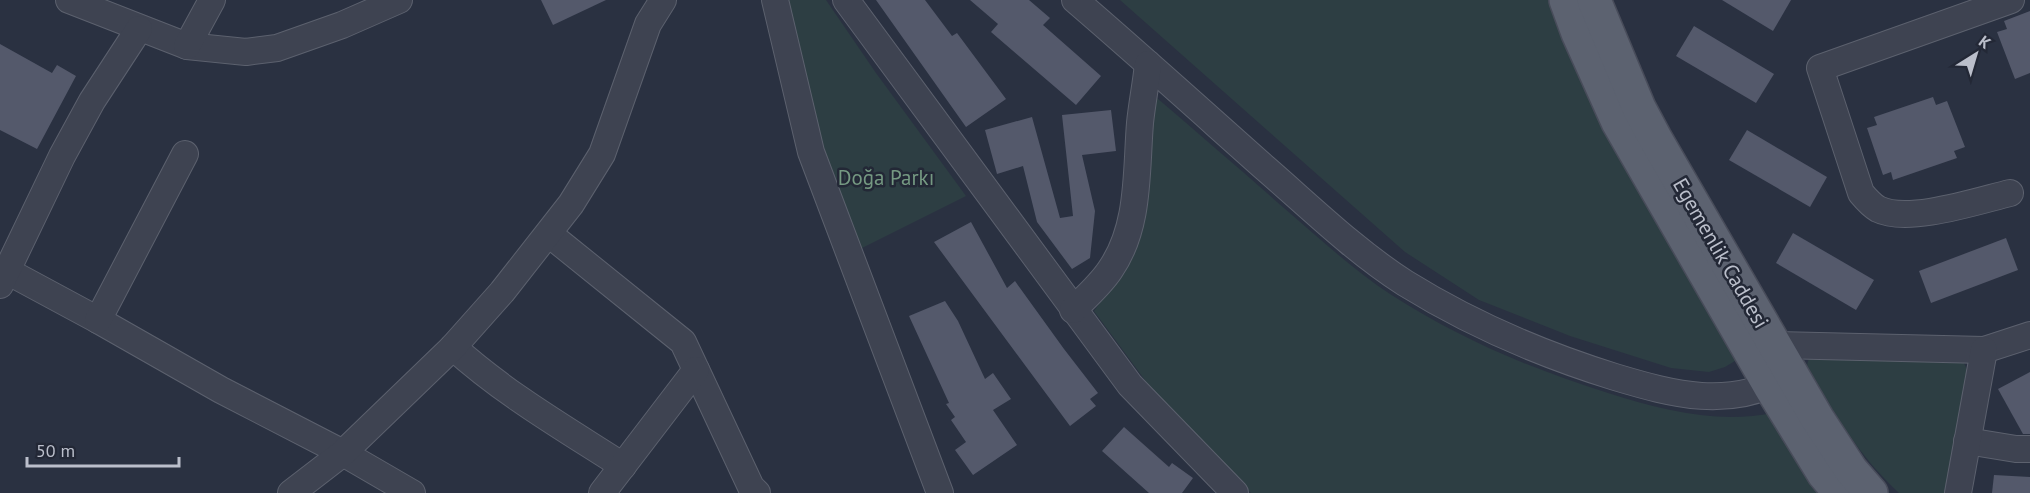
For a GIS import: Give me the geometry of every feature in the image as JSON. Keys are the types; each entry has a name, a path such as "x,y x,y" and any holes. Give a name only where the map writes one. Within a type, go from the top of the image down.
{"main road":[{"name":"Egemenlik Caddesi","path":"1566,0 1618,122 1781,380 1871,493"},
{"name":"Egemenlik Caddesi","path":"1594,0 1639,108 1775,345 1781,380 1824,474 1839,493"}],"street":[{"path":"69,0 188,46 218,51 246,52 277,48 342,25 399,0"},
{"path":"188,46 212,0"},
{"path":"291,493 344,453 453,347 549,234 602,154 648,24 663,0"},
{"path":"775,0 812,152 940,493"},
{"path":"846,0 1130,385 1229,491"},
{"path":"1075,0 1346,238 1403,281 1458,314 1572,364 1679,395 1720,396 1747,392 1781,380"},
{"path":"2010,193 1923,213 1903,215 1879,210 1861,193 1820,68 2012,0"},
{"path":"139,28 92,101 62,156 4,278 98,320 221,390 344,453 412,493"},
{"path":"1073,310 1112,268 1125,238 1133,208 1138,172 1140,123 1148,64"},
{"path":"98,320 185,154"},
{"path":"549,234 683,342 757,493"},
{"path":"1775,345 1984,350 2030,335"},
{"path":"453,347 482,374 511,395 623,466"},
{"path":"1958,493 1984,350"},
{"path":"603,493 696,370"},
{"path":"1967,441 2030,449"}],"green space":[{"name":"Doğa Parkı","path":"787,0 826,0 966,196 860,249 838,198 793,36"},
{"path":"1120,0 1552,0 1740,358 1725,367 1709,372 1671,368 1570,336 1479,300 1405,252"},
{"path":"1157,98 1349,263 1390,294 1416,310 1442,325 1523,363 1628,399 1669,410 1710,416 1752,416 1773,413 1824,493 1251,493 1167,410 1094,311 1119,277 1147,188 1152,157 1151,122"},
{"path":"1809,358 1964,363 1967,370 1967,384 1946,493 1899,493 1871,464 1837,417 1807,365"}],"building":[{"path":"541,0 606,0 553,25"},
{"path":"876,0 925,0 952,36 957,33 1006,99 966,127"},
{"path":"970,0 1029,0 1050,18 1043,25 1101,76 1076,105 991,32 998,24"},
{"path":"1722,0 1791,0 1773,31"},
{"path":"2030,11 2030,73 2015,79 1997,32 2007,29 2004,21"},
{"path":"1694,26 1774,74 1756,103 1676,56"},
{"path":"0,44 52,73 57,65 76,76 37,149 0,130"},
{"path":"1933,97 1936,105 1947,101 1965,147 1954,151 1957,158 1893,180 1891,172 1883,175 1867,128 1877,125 1874,117"},
{"path":"1111,110 1116,151 1082,155 1095,211 1090,258 1072,269 1037,222 1023,166 997,174 985,130 1032,117 1060,218 1073,216 1062,115"},
{"path":"1747,130 1827,177 1810,207 1729,160"},
{"path":"971,222 1007,288 1015,281 1098,393 1090,399 1096,406 1070,426 934,242"},
{"path":"1793,233 1874,280 1856,310 1776,263"},
{"path":"2006,238 2018,270 1931,303 1919,271"},
{"path":"945,301 958,321 985,379 993,373 1011,399 993,410 1017,445 973,475 955,450 966,442 951,420 955,417 946,404 949,403 909,316"},
{"path":"2030,372 2030,434 2023,434 1998,389"},
{"path":"1124,427 1169,467 1172,463 1193,478 1182,493 1149,493 1102,451"},
{"path":"1994,475 2030,477 2030,493 1992,493"}]}
